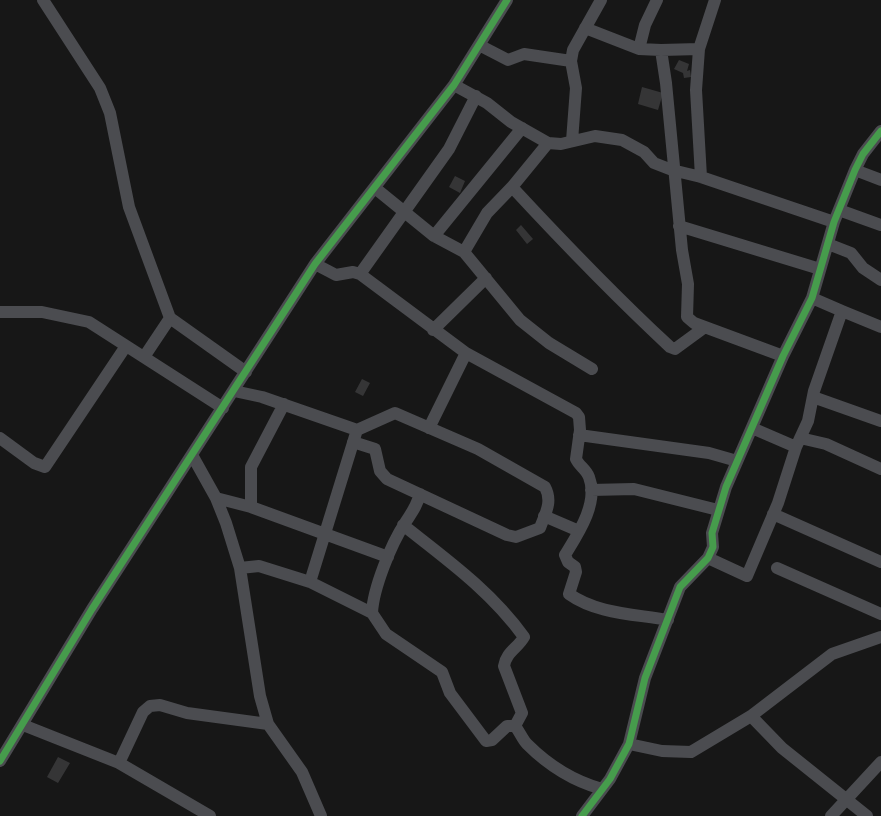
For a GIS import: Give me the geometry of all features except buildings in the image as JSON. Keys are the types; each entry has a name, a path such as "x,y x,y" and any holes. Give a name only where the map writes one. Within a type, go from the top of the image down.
{"street":[{"path":"43,0 100,88 110,113 129,207 170,318 246,372"},
{"path":"0,761 92,609 315,264 454,85 507,0"},
{"path":"572,141 576,88 571,61 573,50 601,0"},
{"path":"639,49 645,25 657,0"},
{"path":"701,177 696,90 699,49 715,0"},
{"path":"585,28 639,49 699,49"},
{"path":"479,46 508,60 524,54 571,61"},
{"path":"661,50 672,170 688,284 687,317 705,327 783,356"},
{"path":"454,85 476,96 548,143 561,144 595,136 622,140 644,152 654,163 672,170 837,216 881,225"},
{"path":"360,274 449,149 476,96"},
{"path":"434,236 522,128"},
{"path":"582,816 629,744 645,678 680,587 708,558 713,547 712,533 718,510 737,461 783,356 812,298 837,216 855,170 863,154 881,131"},
{"path":"464,253 487,213 548,143"},
{"path":"855,170 881,180"},
{"path":"512,187 626,306 670,347 675,349 682,346 705,327"},
{"path":"375,188 434,236 464,253 520,320 549,343 592,369"},
{"path":"679,226 820,269"},
{"path":"828,244 857,257 863,268 881,280"},
{"path":"315,264 336,275 353,272 360,274 466,353 576,413 580,422 576,459 590,478 591,490 586,514 565,555 576,572 570,596 610,611 668,620"},
{"path":"433,330 486,278"},
{"path":"812,298 881,327"},
{"path":"708,558 747,576 812,408 813,397 842,311"},
{"path":"0,312 42,312 89,322 223,408"},
{"path":"144,357 170,318"},
{"path":"0,438 34,463 45,467 126,346"},
{"path":"429,428 466,353"},
{"path":"234,391 284,404 355,435 375,449 382,476 516,537 540,528 549,507 548,492 545,487 478,449 395,413 355,435 310,582"},
{"path":"813,397 881,421"},
{"path":"251,507 251,467 284,404"},
{"path":"752,428 798,443 826,444 881,469"},
{"path":"579,435 709,453 737,461"},
{"path":"192,455 216,498 240,568 260,696 268,724 302,772 321,816"},
{"path":"591,490 634,489 718,510"},
{"path":"372,613 388,557 403,525 415,510 420,494"},
{"path":"216,498 251,507 324,536 388,557"},
{"path":"773,514 881,562"},
{"path":"544,516 579,531"},
{"path":"403,525 482,588 524,636 508,654 504,666 522,713 514,726"},
{"path":"240,568 259,566 310,582 372,613 386,634 442,672 450,692 486,741 492,740 507,726 514,726"},
{"path":"777,568 881,614"},
{"path":"629,744 662,751 691,752 751,716 832,654 877,642"},
{"path":"120,763 143,712 150,706 160,705 187,713 268,724"},
{"path":"751,716 782,748 867,816"},
{"path":"23,725 120,763 210,816"},
{"path":"514,726 525,742 559,771 574,780 602,789"},
{"path":"831,816 881,762"}],"cycle path":[{"path":"0,761 92,609 315,264 454,85 507,0"},
{"path":"582,816 610,779 629,744 645,678 680,587 708,558 713,547 712,533 726,487 783,356 812,298 834,222 855,170 863,154 881,131"}]}
